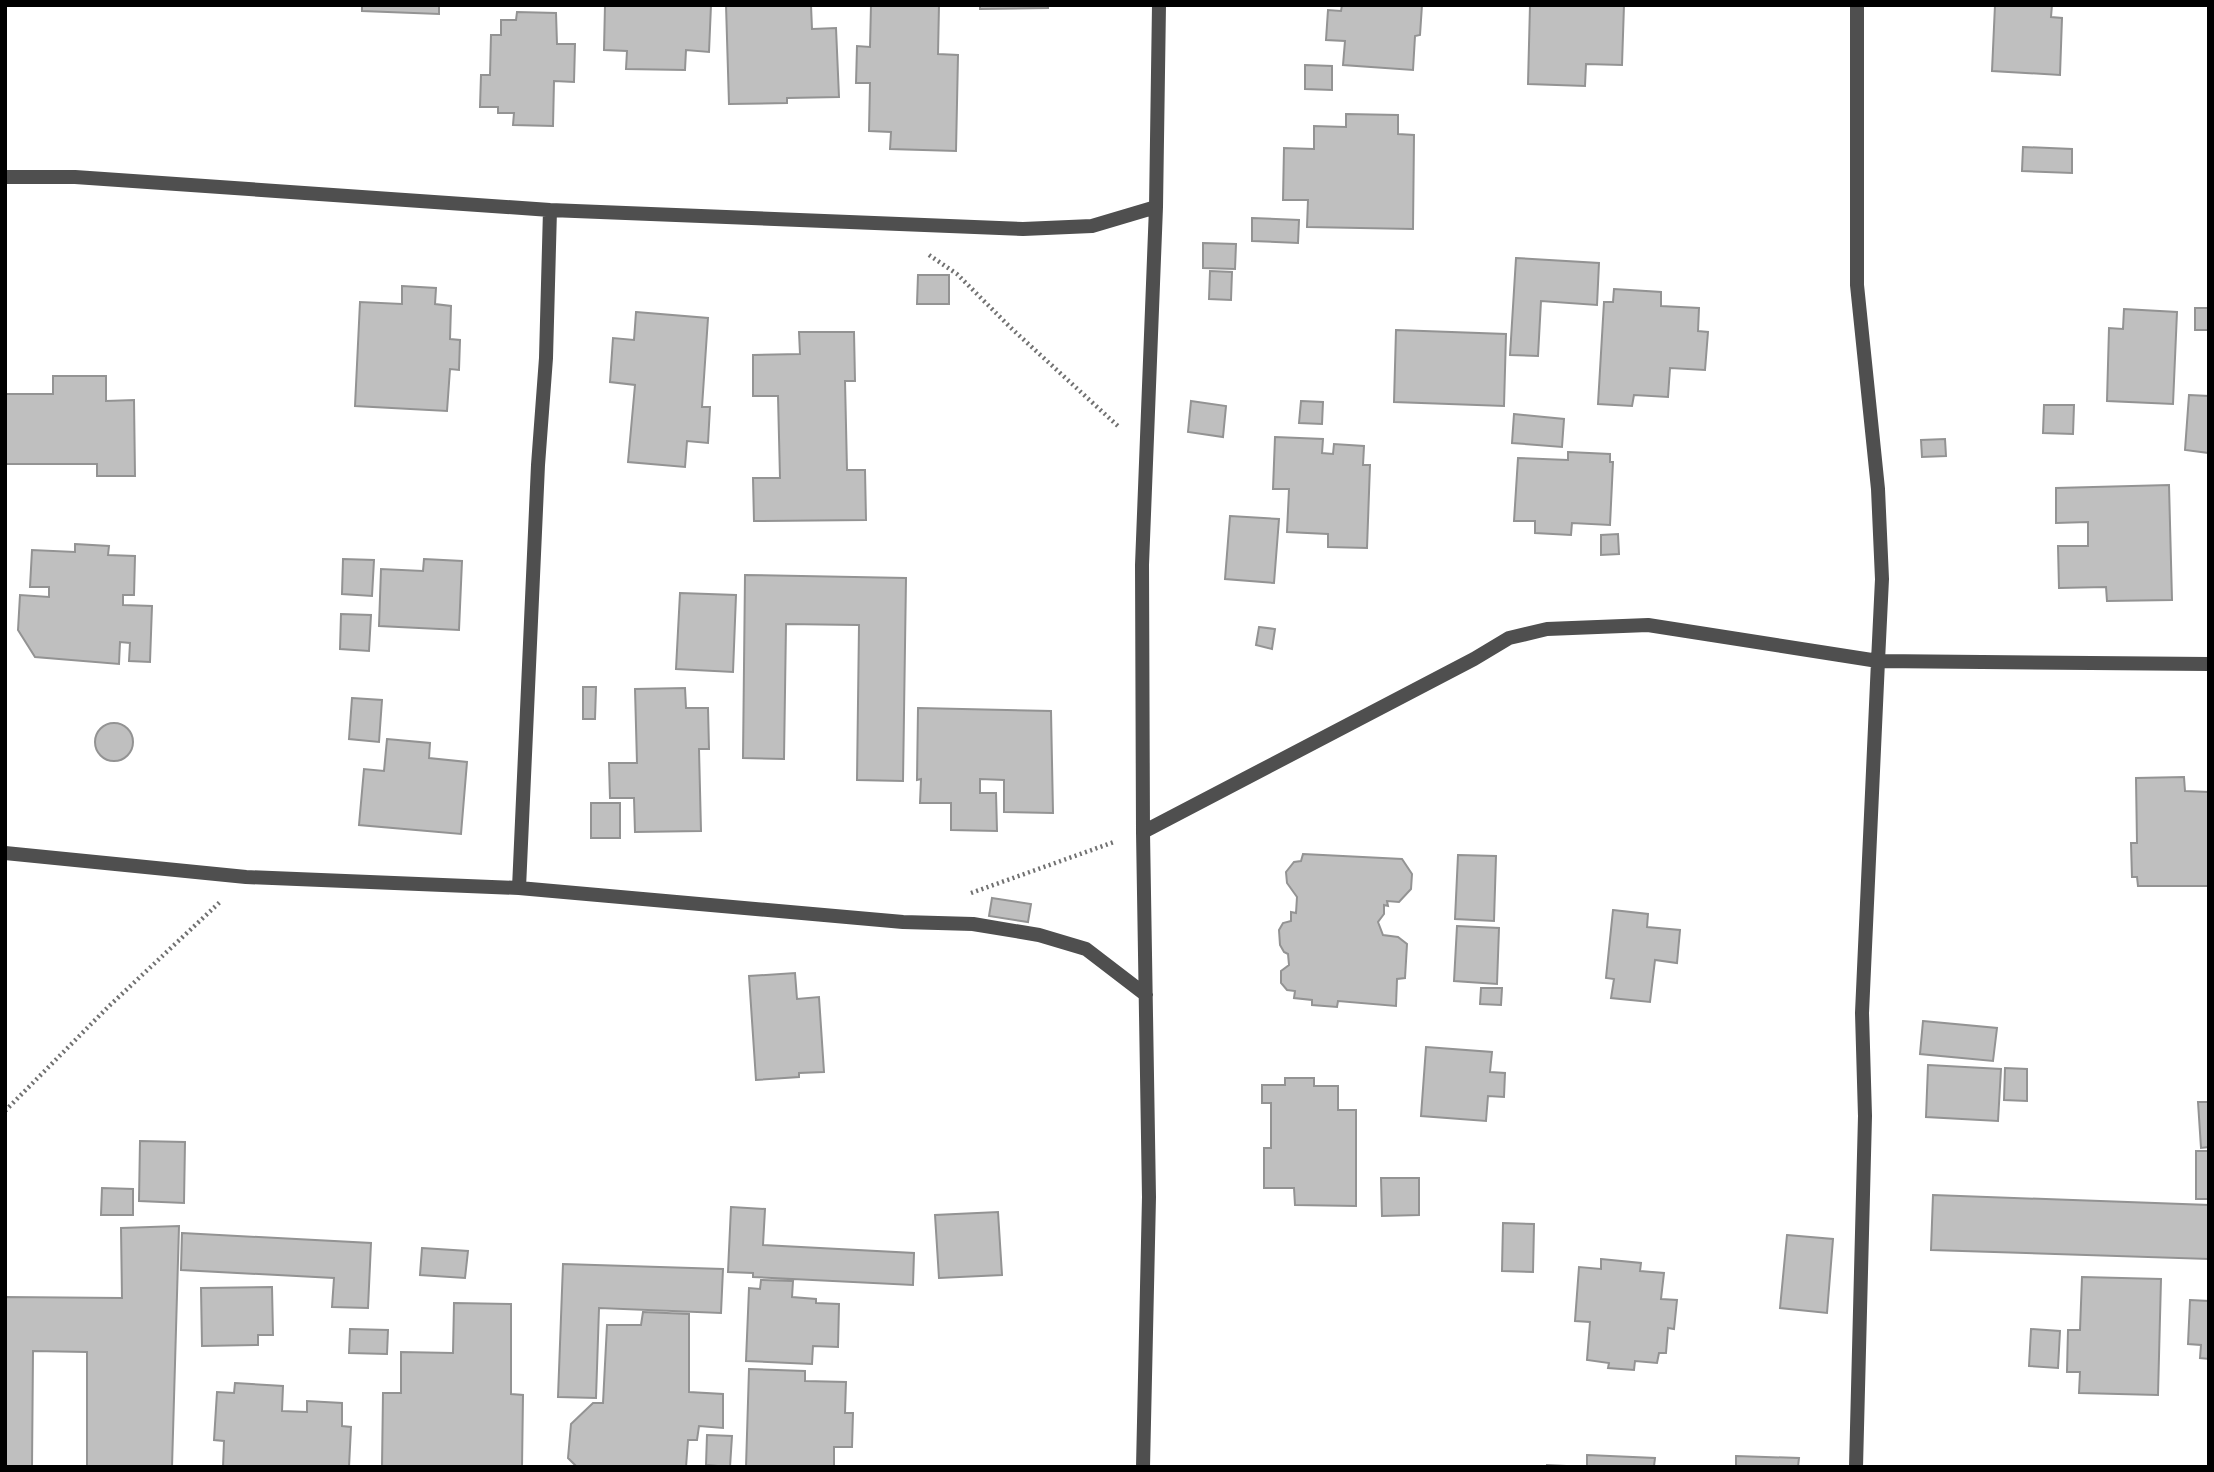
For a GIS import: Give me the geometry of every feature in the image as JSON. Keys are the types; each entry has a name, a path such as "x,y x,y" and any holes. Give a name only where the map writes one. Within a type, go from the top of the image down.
{"street":[{"path":"1143,1467 1149,1197 1142,565 1156,206 1159,5"},
{"path":"1856,1467 1865,1116 1862,1013 1882,579 1878,489 1857,285 1857,5"},
{"path":"5,177 75,177 550,210 1023,229 1092,226 1156,206"},
{"path":"519,888 538,465 546,358 550,210"},
{"path":"1143,832 1474,659 1509,638 1547,629 1648,625 1878,661 2209,664"},
{"path":"5,853 246,877 519,888 903,922 973,924 1039,935 1086,949 1146,995"}],"path":[{"path":"926,253 957,274 1058,373 1146,451"},
{"path":"959,898 1143,832"},
{"path":"5,1111 107,1007 246,877"}],"building":[{"path":"362,5 439,5 439,14 362,11"},
{"path":"605,5 711,5 709,52 686,50 685,70 626,69 627,51 604,50"},
{"path":"726,5 811,5 812,29 836,28 839,97 787,98 787,103 729,104"},
{"path":"871,5 939,5 938,54 958,55 956,151 890,149 891,132 869,131 870,83 856,83 857,46 870,47"},
{"path":"980,5 1048,5 1048,8 980,9"},
{"path":"1342,5 1422,5 1420,35 1415,36 1413,70 1343,65 1345,41 1326,40 1328,10 1341,11"},
{"path":"1530,5 1624,5 1622,65 1586,64 1585,86 1528,84"},
{"path":"1995,5 2052,5 2051,17 2062,18 2060,75 1992,71"},
{"path":"517,12 556,13 557,44 575,44 574,82 554,81 553,126 513,125 514,113 498,113 498,107 480,107 481,75 490,75 491,35 501,35 501,20 516,20"},
{"path":"1305,65 1332,66 1332,90 1305,89"},
{"path":"1346,114 1398,115 1398,134 1414,135 1413,229 1307,227 1308,200 1283,200 1284,148 1314,149 1314,126 1346,127"},
{"path":"2023,147 2072,149 2072,173 2022,171"},
{"path":"1252,218 1299,220 1298,243 1252,241"},
{"path":"1203,243 1236,244 1235,269 1203,268"},
{"path":"1516,258 1599,263 1597,305 1541,301 1538,356 1510,355"},
{"path":"1210,271 1232,272 1231,300 1209,299"},
{"path":"918,275 949,275 949,304 917,304"},
{"path":"402,286 436,288 435,304 451,306 450,339 460,340 459,370 450,369 447,411 355,406 360,302 402,304"},
{"path":"1614,289 1661,292 1661,306 1699,308 1698,331 1708,332 1705,370 1670,368 1668,397 1634,395 1632,406 1598,404 1604,302 1613,302"},
{"path":"2195,308 2209,308 2209,330 2195,330"},
{"path":"2124,309 2177,312 2173,404 2107,401 2109,328 2123,329"},
{"path":"636,312 708,318 702,407 710,407 708,443 687,441 685,467 628,462 635,385 610,382 613,338 634,340"},
{"path":"1396,330 1506,334 1504,406 1394,402"},
{"path":"799,332 854,332 855,381 845,381 847,470 865,470 866,520 754,521 753,478 780,478 778,396 753,396 753,355 800,354"},
{"path":"53,376 106,376 106,401 134,400 135,476 97,476 97,464 5,464 5,394 53,394"},
{"path":"2189,395 2209,396 2209,453 2185,450"},
{"path":"1191,401 1226,406 1223,437 1188,432"},
{"path":"1301,401 1323,402 1322,424 1299,423"},
{"path":"2044,405 2074,405 2073,434 2043,433"},
{"path":"1514,414 1564,419 1562,447 1512,443"},
{"path":"1275,437 1323,439 1322,453 1333,454 1334,444 1364,446 1363,465 1370,465 1367,548 1328,547 1328,534 1287,532 1289,489 1273,489"},
{"path":"1945,439 1946,456 1922,457 1921,440"},
{"path":"1568,452 1610,454 1610,462 1613,462 1610,525 1572,523 1571,535 1535,533 1535,521 1514,521 1518,458 1568,460"},
{"path":"2169,485 2172,600 2107,601 2106,587 2059,588 2058,546 2088,546 2088,522 2056,523 2056,488"},
{"path":"1230,516 1279,519 1274,583 1225,579"},
{"path":"1618,534 1619,554 1601,555 1601,535"},
{"path":"75,544 109,546 108,555 135,556 134,595 123,595 123,605 152,606 150,662 129,661 130,643 120,642 119,664 35,657 18,630 20,595 49,597 49,587 30,587 32,550 75,552"},
{"path":"343,559 374,560 372,596 342,594"},
{"path":"424,559 462,561 459,630 379,626 381,569 423,571"},
{"path":"745,575 906,578 903,781 857,780 859,625 786,624 784,759 743,758"},
{"path":"680,593 736,595 733,672 676,669"},
{"path":"341,614 371,615 369,651 340,649"},
{"path":"1259,627 1275,629 1272,649 1256,645"},
{"path":"583,687 596,687 595,719 583,719"},
{"path":"685,688 686,708 708,708 709,749 699,749 701,831 635,832 634,798 610,798 609,763 637,763 635,689"},
{"path":"352,698 382,700 379,742 349,739"},
{"path":"918,708 1051,711 1053,813 1004,812 1004,780 980,779 980,793 996,793 997,831 951,830 951,803 920,803 921,779 917,780"},
{"path":"114,723 128,728 133,742 128,756 114,761 100,756 95,742 100,728"},
{"path":"387,739 430,743 429,758 467,762 461,834 359,825 364,769 384,771"},
{"path":"2184,777 2185,791 2209,792 2209,886 2138,886 2137,877 2132,877 2131,843 2137,843 2136,778"},
{"path":"591,803 620,803 620,838 591,838"},
{"path":"1303,854 1402,859 1412,874 1411,889 1399,902 1387,901 1388,906 1384,905 1384,914 1378,922 1383,935 1398,937 1407,944 1405,978 1397,979 1396,1006 1338,1001 1337,1007 1312,1005 1312,1000 1294,998 1295,991 1287,990 1281,983 1281,971 1289,965 1288,954 1280,945 1279,930 1283,923 1291,921 1291,912 1296,913 1297,897 1287,883 1286,872 1294,862 1301,861"},
{"path":"1458,855 1496,856 1494,921 1455,919"},
{"path":"992,898 1031,904 1028,922 989,916"},
{"path":"1613,910 1648,914 1647,927 1680,930 1677,963 1655,960 1650,1002 1611,998 1614,979 1606,978"},
{"path":"1457,926 1499,928 1497,984 1454,981"},
{"path":"795,973 797,999 819,997 824,1072 756,1080 749,976"},
{"path":"1481,988 1502,988 1501,1005 1480,1004"},
{"path":"1923,1021 1997,1028 1993,1061 1920,1054"},
{"path":"1426,1047 1492,1052 1490,1072 1505,1073 1504,1097 1488,1096 1486,1121 1421,1116"},
{"path":"1928,1065 2001,1069 1998,1121 1926,1117"},
{"path":"2005,1068 2027,1069 2027,1101 2004,1100"},
{"path":"1285,1078 1314,1078 1314,1086 1338,1086 1338,1110 1356,1110 1356,1206 1295,1205 1294,1188 1264,1188 1264,1148 1271,1148 1271,1103 1262,1103 1262,1085 1285,1085"},
{"path":"2198,1102 2209,1102 2209,1147 2201,1148"},
{"path":"140,1141 185,1142 184,1203 139,1201"},
{"path":"2196,1151 2209,1151 2209,1199 2196,1199"},
{"path":"1381,1178 1419,1178 1419,1215 1382,1216"},
{"path":"102,1188 133,1189 133,1215 101,1215"},
{"path":"1933,1195 2209,1205 2209,1259 1931,1250"},
{"path":"731,1207 765,1209 763,1245 914,1253 913,1285 753,1277 753,1273 728,1272"},
{"path":"998,1212 1002,1275 939,1278 935,1215"},
{"path":"1503,1223 1534,1224 1533,1272 1502,1271"},
{"path":"179,1226 172,1467 87,1467 87,1352 33,1351 32,1467 5,1467 5,1297 122,1298 121,1228"},
{"path":"182,1233 371,1243 368,1308 332,1307 334,1278 181,1270"},
{"path":"1787,1235 1833,1239 1827,1313 1780,1308"},
{"path":"422,1248 468,1251 465,1278 420,1275"},
{"path":"1601,1259 1641,1263 1640,1271 1664,1273 1661,1299 1677,1300 1674,1329 1668,1328 1666,1353 1659,1353 1657,1363 1635,1361 1634,1370 1608,1368 1609,1363 1587,1360 1590,1322 1575,1321 1579,1267 1601,1269"},
{"path":"563,1264 723,1269 721,1313 599,1308 596,1398 558,1397"},
{"path":"2082,1277 2161,1279 2158,1395 2079,1393 2080,1372 2067,1372 2068,1330 2080,1330"},
{"path":"761,1280 793,1281 792,1297 816,1299 816,1303 839,1304 838,1347 813,1346 812,1364 746,1361 749,1288 760,1289"},
{"path":"272,1287 273,1335 258,1335 258,1345 202,1346 201,1288"},
{"path":"2190,1300 2209,1301 2209,1359 2200,1358 2201,1345 2188,1344"},
{"path":"454,1303 511,1304 511,1394 523,1395 522,1467 382,1467 383,1393 401,1393 401,1352 453,1353"},
{"path":"643,1312 689,1314 689,1392 723,1394 723,1428 699,1426 697,1440 688,1440 686,1467 577,1467 568,1458 571,1424 593,1403 603,1403 607,1325 641,1325"},
{"path":"350,1329 388,1330 387,1354 349,1353"},
{"path":"2031,1329 2060,1331 2058,1368 2029,1366"},
{"path":"749,1369 805,1371 805,1381 846,1382 845,1413 853,1413 852,1447 834,1447 834,1467 746,1467"},
{"path":"235,1383 283,1386 282,1411 307,1412 307,1401 342,1403 342,1426 351,1427 349,1467 223,1467 224,1441 214,1440 217,1392 234,1393"},
{"path":"707,1435 732,1436 730,1467 706,1465"},
{"path":"1587,1455 1655,1458 1654,1466 1669,1467 1587,1467"},
{"path":"1736,1456 1799,1458 1798,1467 1736,1467"},
{"path":"1547,1465 1587,1467 1547,1467"}]}
